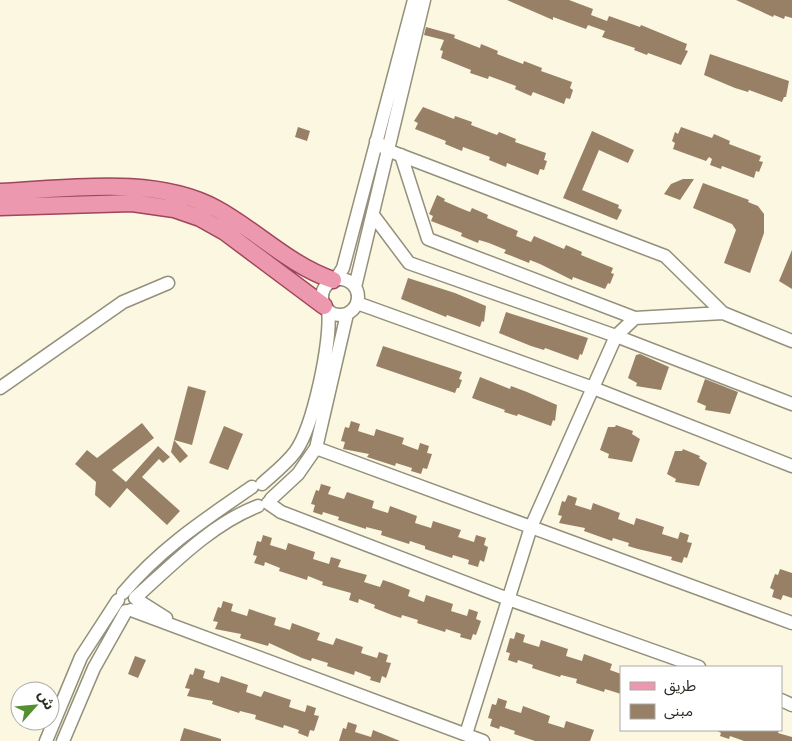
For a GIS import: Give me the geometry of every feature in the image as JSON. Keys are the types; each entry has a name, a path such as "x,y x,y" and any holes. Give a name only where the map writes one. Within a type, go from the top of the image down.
{"main road":[{"path":"0,192 127,188 174,192 217,209 304,269 334,280"},
{"path":"0,207 132,203 174,209 200,218 225,232 326,308"}],"street":[{"path":"414,0 343,268 334,280 328,284 322,294 326,308 328,344 304,434 295,452 249,494 250,500 266,503 281,512 508,599 696,666"},
{"path":"63,741 94,668 132,605 202,540 236,517 266,503 298,474 316,448 347,314 357,303 358,298 355,287 424,0"},
{"path":"376,141 387,150 665,256 722,313 792,341"},
{"path":"401,155 428,240 635,318 722,313"},
{"path":"372,215 409,263 616,336 792,404"},
{"path":"334,280 347,280 355,287"},
{"path":"0,388 123,302 168,283"},
{"path":"357,303 593,388 792,466"},
{"path":"326,308 334,314 347,314"},
{"path":"466,734 531,527 616,336 635,318"},
{"path":"316,448 792,623"},
{"path":"46,741 81,657 121,596 150,564 184,533 257,486 270,489 266,503"},
{"path":"121,596 129,593 132,605"},
{"path":"132,605 187,631 483,741"}],"building":[{"path":"507,0 569,0 593,9 591,15 607,21 609,16 640,27 641,25 687,44 685,50 688,51 681,65 648,53 647,55 634,50 635,48 602,37 605,31 588,25 586,29 553,17 553,20"},
{"path":"736,0 792,0 792,18 785,16 784,19 774,15 773,17"},
{"path":"426,27 455,35 454,38 480,48 481,44 498,51 497,54 523,64 524,61 542,68 541,71 572,82 570,88 573,90 570,99 566,98 564,104 533,92 531,96 515,89 516,86 489,76 488,79 470,73 471,70 441,58 443,51 440,50 444,40 424,35"},
{"path":"710,54 789,81 786,97 784,97 782,102 749,90 748,92 735,88 704,75"},
{"path":"423,107 454,119 455,116 472,122 471,125 497,135 499,132 516,139 515,142 546,153 544,160 547,161 544,170 540,169 538,175 507,163 506,167 489,160 490,157 463,147 462,151 445,144 446,141 415,129 418,123 414,121"},
{"path":"298,127 310,131 307,141 295,137"},
{"path":"681,127 712,138 714,134 730,141 729,144 761,156 759,161 763,162 759,172 756,171 754,178 722,166 721,169 710,165 712,159 709,157 706,161 673,149 675,143 672,141 675,132 678,134"},
{"path":"592,131 634,150 628,163 599,150 582,190 619,205 618,208 622,210 617,220 563,198"},
{"path":"683,179 694,179 680,200 664,194 671,184"},
{"path":"703,183 749,200 748,202 758,206 764,214 764,233 750,273 724,263 736,230 732,224 693,208"},
{"path":"437,195 445,199 444,201 470,212 472,208 488,215 487,218 518,231 516,236 531,242 534,236 564,249 566,245 582,252 581,255 613,268 611,273 614,274 610,284 608,283 605,289 573,277 572,280 540,264 530,260 529,263 504,253 506,250 489,243 479,240 478,243 461,236 462,233 431,221 433,216 429,214"},
{"path":"792,250 792,289 779,281"},
{"path":"408,278 455,293 486,306 484,322 482,321 480,327 447,315 446,317 401,299"},
{"path":"506,312 588,338 582,355 580,354 578,360 545,348 544,350 531,346 499,333"},
{"path":"383,346 462,372 459,379 462,380 459,388 457,388 455,393 376,366"},
{"path":"640,354 669,367 661,390 636,386 637,383 628,378 636,355"},
{"path":"480,377 510,389 511,386 557,405 555,421 553,420 551,426 518,414 517,416 504,412 505,410 472,398"},
{"path":"705,379 738,392 730,414 705,410 706,406 697,402"},
{"path":"188,386 206,391 192,445 174,440"},
{"path":"351,421 360,424 358,431 374,436 376,429 404,438 402,444 418,450 420,443 429,446 427,453 432,454 427,469 423,468 421,474 411,471 412,468 396,463 395,466 367,457 369,454 343,449 345,442 341,441 345,427 349,428"},
{"path":"142,423 154,438 112,470 126,482 158,446 170,457 163,463 159,459 142,477 180,511 167,525 127,488 110,508 95,495 96,482 75,464 87,450 97,458"},
{"path":"616,425 633,431 632,434 640,439 632,462 608,458 609,454 600,450 608,427 615,427"},
{"path":"224,426 243,434 228,470 209,463"},
{"path":"174,440 188,456 180,463 171,452"},
{"path":"683,449 700,456 699,458 707,463 699,486 675,482 676,479 667,474 675,451 682,451"},
{"path":"321,484 331,487 328,494 344,499 347,492 374,501 372,508 388,513 390,506 417,516 415,523 431,528 433,521 461,530 458,537 474,542 476,535 486,538 484,545 488,547 484,562 480,560 478,567 468,564 469,560 453,555 452,558 425,549 425,546 410,541 409,544 381,535 382,531 366,527 366,529 338,520 339,517 323,512 322,515 313,512 315,505 311,504 316,490 319,491"},
{"path":"568,495 577,498 575,505 591,510 593,503 620,513 618,519 634,525 636,518 664,527 662,534 678,539 680,532 689,535 687,542 692,543 687,558 684,557 682,563 671,560 672,557 638,549 628,546 629,543 613,538 612,541 584,531 585,528 559,523 562,516 558,515 562,501 565,502"},
{"path":"263,535 272,538 270,545 286,550 288,543 315,552 313,559 329,564 331,557 341,560 338,567 367,575 364,582 380,587 383,580 410,590 408,596 424,602 426,595 453,604 451,611 467,616 469,609 478,612 476,619 481,621 476,635 473,634 471,640 460,637 461,634 446,629 445,632 417,623 418,620 402,615 401,618 374,608 375,605 359,599 358,603 349,600 351,593 322,585 323,582 308,576 307,580 279,571 280,568 265,562 264,566 254,563 257,556 253,555 257,541 261,542"},
{"path":"780,569 792,573 792,598 783,595 781,600 772,597 774,590 770,588 775,574 778,575"},
{"path":"223,601 233,604 231,611 247,616 249,609 276,618 274,625 290,630 292,623 320,633 317,640 333,645 336,638 363,647 361,653 377,658 379,652 388,655 386,662 391,663 386,678 382,676 380,683 370,680 371,677 355,671 354,675 327,666 328,663 312,658 311,661 302,658 269,643 268,646 240,638 241,634 215,629 218,622 213,621 218,607 221,608"},
{"path":"516,632 525,635 523,642 539,647 541,640 568,649 566,656 582,661 584,654 612,664 610,670 620,674 620,694 605,689 604,692 576,683 577,679 561,675 560,677 532,668 533,665 518,660 517,663 508,660 510,653 506,652 510,638 514,639"},
{"path":"135,656 146,660 138,678 128,674"},
{"path":"195,668 205,671 203,678 219,683 221,676 248,685 246,692 261,697 264,691 291,700 289,707 305,712 307,705 316,708 314,715 319,716 314,731 310,730 308,737 298,733 299,730 284,725 283,728 255,719 256,715 240,711 239,713 212,704 213,701 187,696 190,689 185,688 190,674 193,675"},
{"path":"498,698 507,701 505,708 521,713 523,706 550,716 548,723 564,728 566,721 594,730 590,741 535,741 514,734 515,731 500,726 499,729 490,726 492,719 488,718 492,704 496,705"},
{"path":"348,722 357,725 355,732 371,737 373,730 400,741 339,741 343,728 346,729"},
{"path":"184,728 221,739 221,741 180,741"},
{"path":"718,731 779,731 778,733 792,737 792,741 744,741 730,736 729,739 720,736 721,733"}]}
